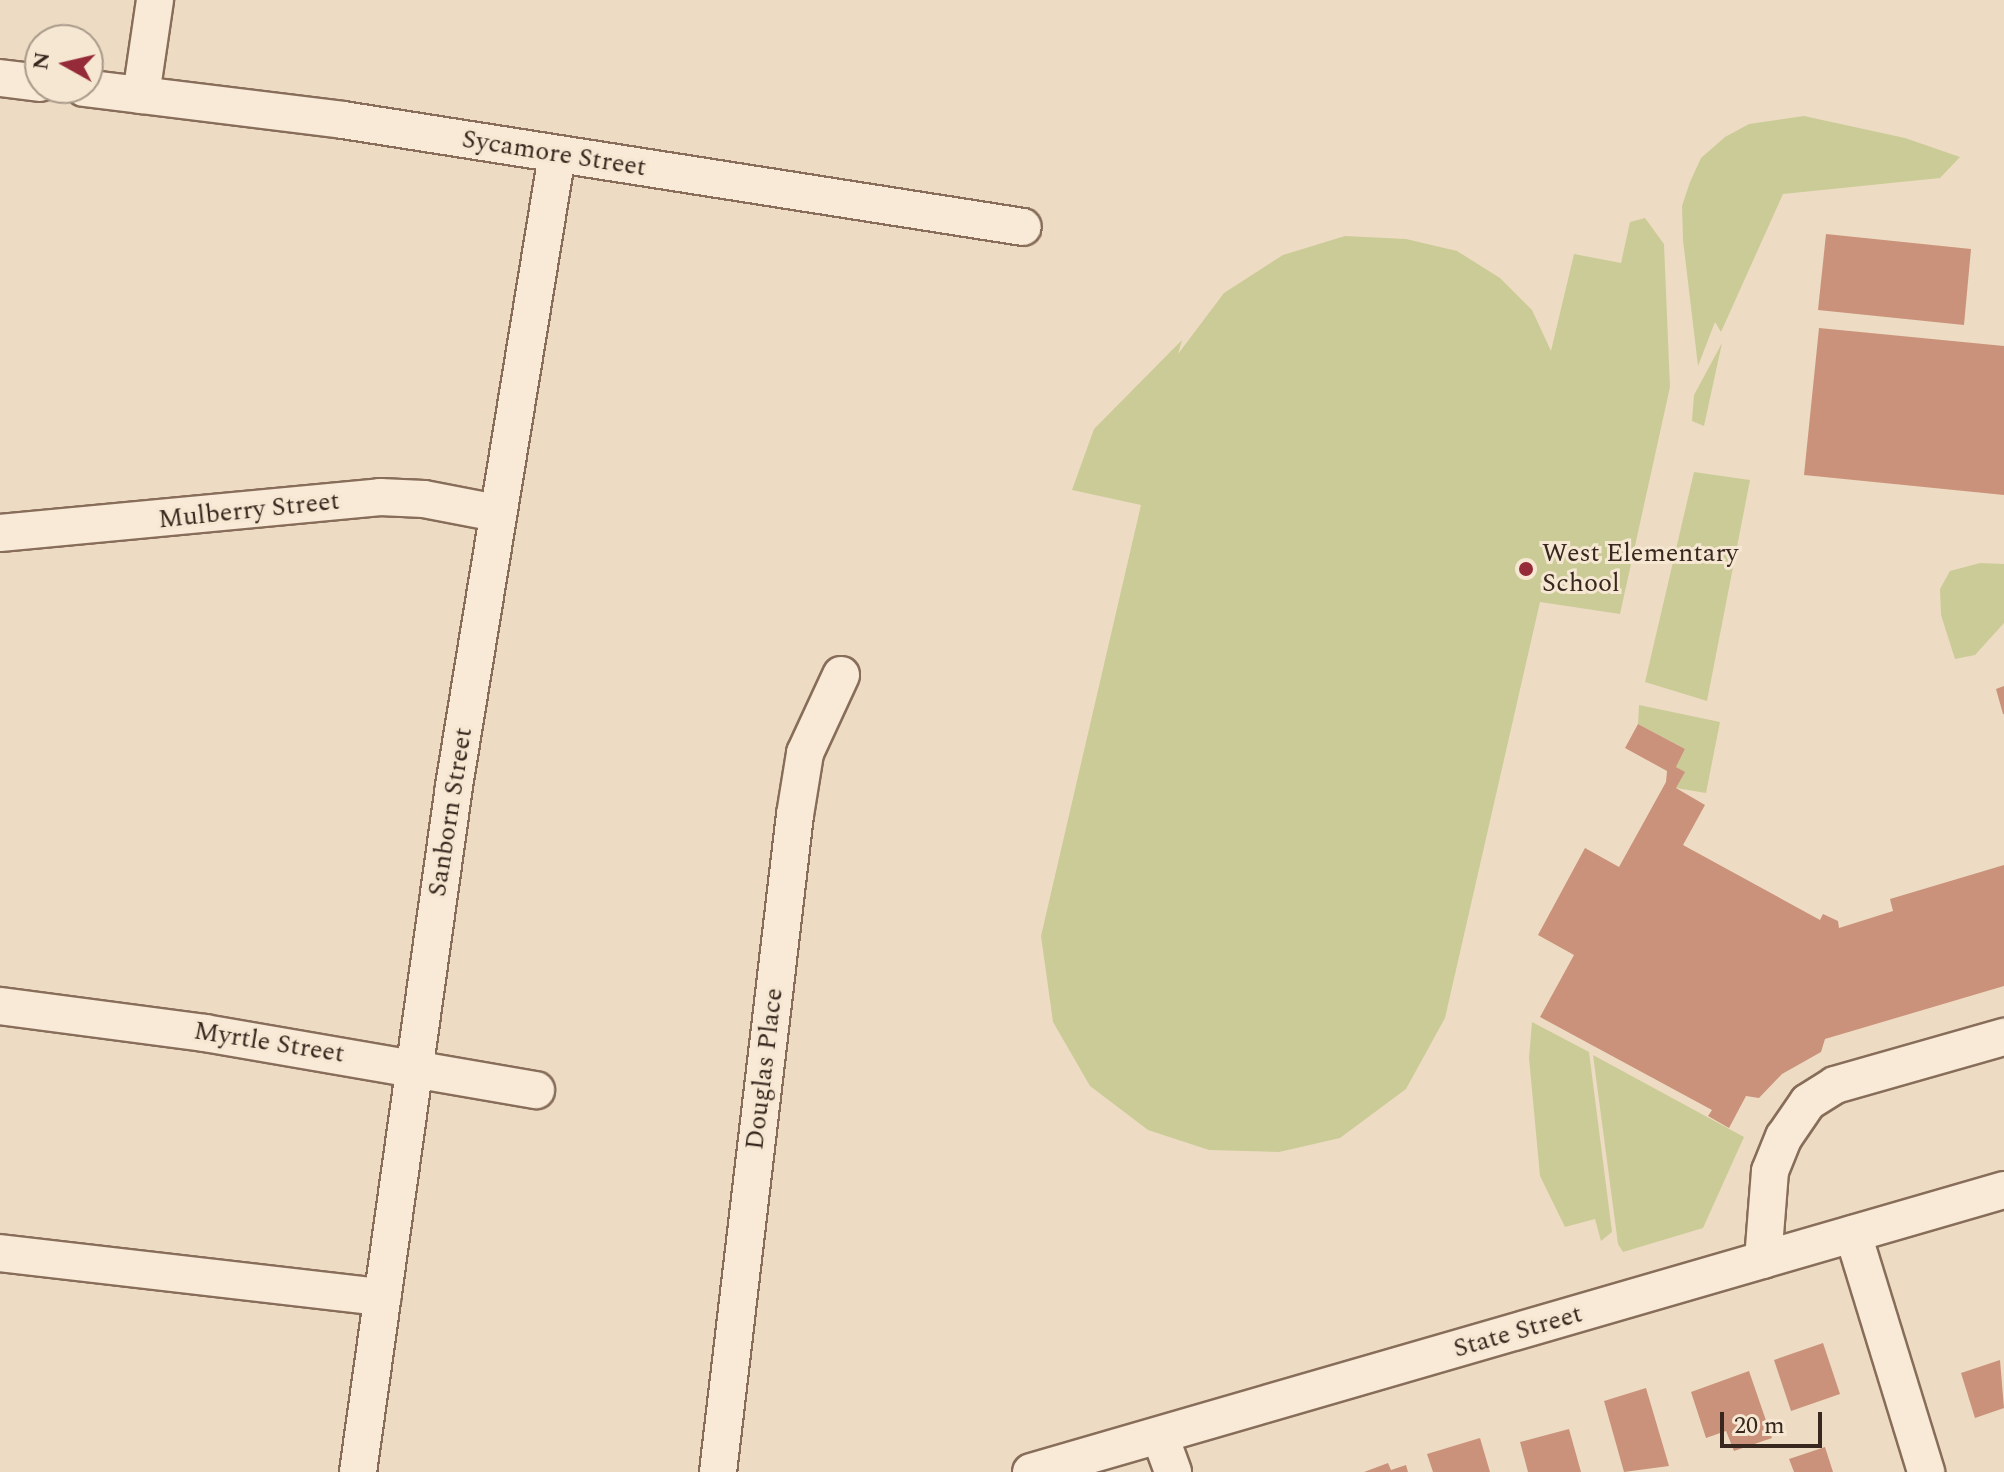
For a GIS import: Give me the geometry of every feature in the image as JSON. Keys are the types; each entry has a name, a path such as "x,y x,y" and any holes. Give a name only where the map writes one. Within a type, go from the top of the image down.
{"street":[{"path":"141,95 155,0"},
{"path":"0,78 24,81"},
{"name":"Sycamore Street","path":"104,90 557,155 1023,227"},
{"name":"Sanborn Street","path":"358,1472 413,1066 497,513 557,155"},
{"name":"Mulberry Street","path":"0,533 380,497 424,499 497,513"},
{"name":"Douglas Place","path":"718,1472 795,815 805,753 841,675"},
{"name":"Myrtle Street","path":"0,1006 413,1066 536,1090"},
{"path":"1763,1260 1764,1200 1784,1137 1808,1102 1835,1085 2004,1037"},
{"name":"State Street","path":"1031,1472 2004,1190"},
{"path":"1853,1234 1926,1472"},
{"path":"0,1253 382,1297"},
{"path":"1160,1436 1173,1472"}],"green space":[{"path":"1804,116 1905,138 1960,157 1940,178 1783,194 1721,332 1715,322 1698,366 1683,240 1682,206 1690,182 1701,158 1725,137 1749,124"},
{"path":"1645,218 1664,244 1670,387 1620,614 1540,602 1445,1018 1406,1089 1340,1138 1279,1152 1209,1150 1148,1130 1090,1086 1053,1022 1041,936 1141,505 1072,490 1094,429 1182,340 1178,354 1224,293 1283,255 1345,236 1406,239 1457,251 1500,278 1532,310 1551,351 1574,254 1621,263 1630,222"},
{"path":"1722,343 1704,426 1692,421 1694,395"},
{"path":"1694,472 1750,480 1707,701 1645,682"},
{"path":"1980,563 2004,564 2004,623 1975,655 1955,659 1941,615 1940,589 1950,571"},
{"path":"1639,705 1720,722 1706,793 1676,788 1684,772 1676,767 1685,749 1638,724"},
{"path":"1532,1022 1589,1052 1612,1232 1601,1241 1595,1219 1565,1227 1540,1176 1529,1058"},
{"path":"1593,1055 1744,1137 1703,1228 1623,1252 1618,1244"}],"building":[{"path":"1826,234 1971,249 1964,325 1818,310"},
{"path":"1819,328 2004,346 2004,495 1804,475"},
{"path":"2004,686 2004,714 2003,714 1996,689"},
{"path":"1638,724 1685,749 1676,767 1685,772 1676,788 1705,805 1683,845 1820,920 1823,914 1838,921 1839,928 1893,911 1890,899 2004,865 2004,986 1825,1039 1821,1052 1782,1074 1759,1098 1746,1096 1729,1128 1708,1116 1712,1110 1540,1017 1574,955 1538,935 1585,848 1619,867 1666,782 1667,771 1625,748"},
{"path":"1823,1343 1840,1394 1791,1411 1774,1360"},
{"path":"2000,1360 2004,1408 1975,1418 1961,1373"},
{"path":"1749,1371 1772,1438 1734,1451 1726,1431 1706,1438 1691,1392"},
{"path":"1646,1388 1669,1466 1624,1472 1604,1401"},
{"path":"1569,1429 1581,1472 1528,1472 1520,1442"},
{"path":"1480,1438 1490,1472 1433,1472 1427,1454"},
{"path":"1825,1447 1833,1472 1794,1472 1789,1459"},
{"path":"1388,1463 1391,1470 1406,1465 1408,1472 1364,1472"}],"place":[{"name":"West Elementary School","path":"1526,569"}]}
